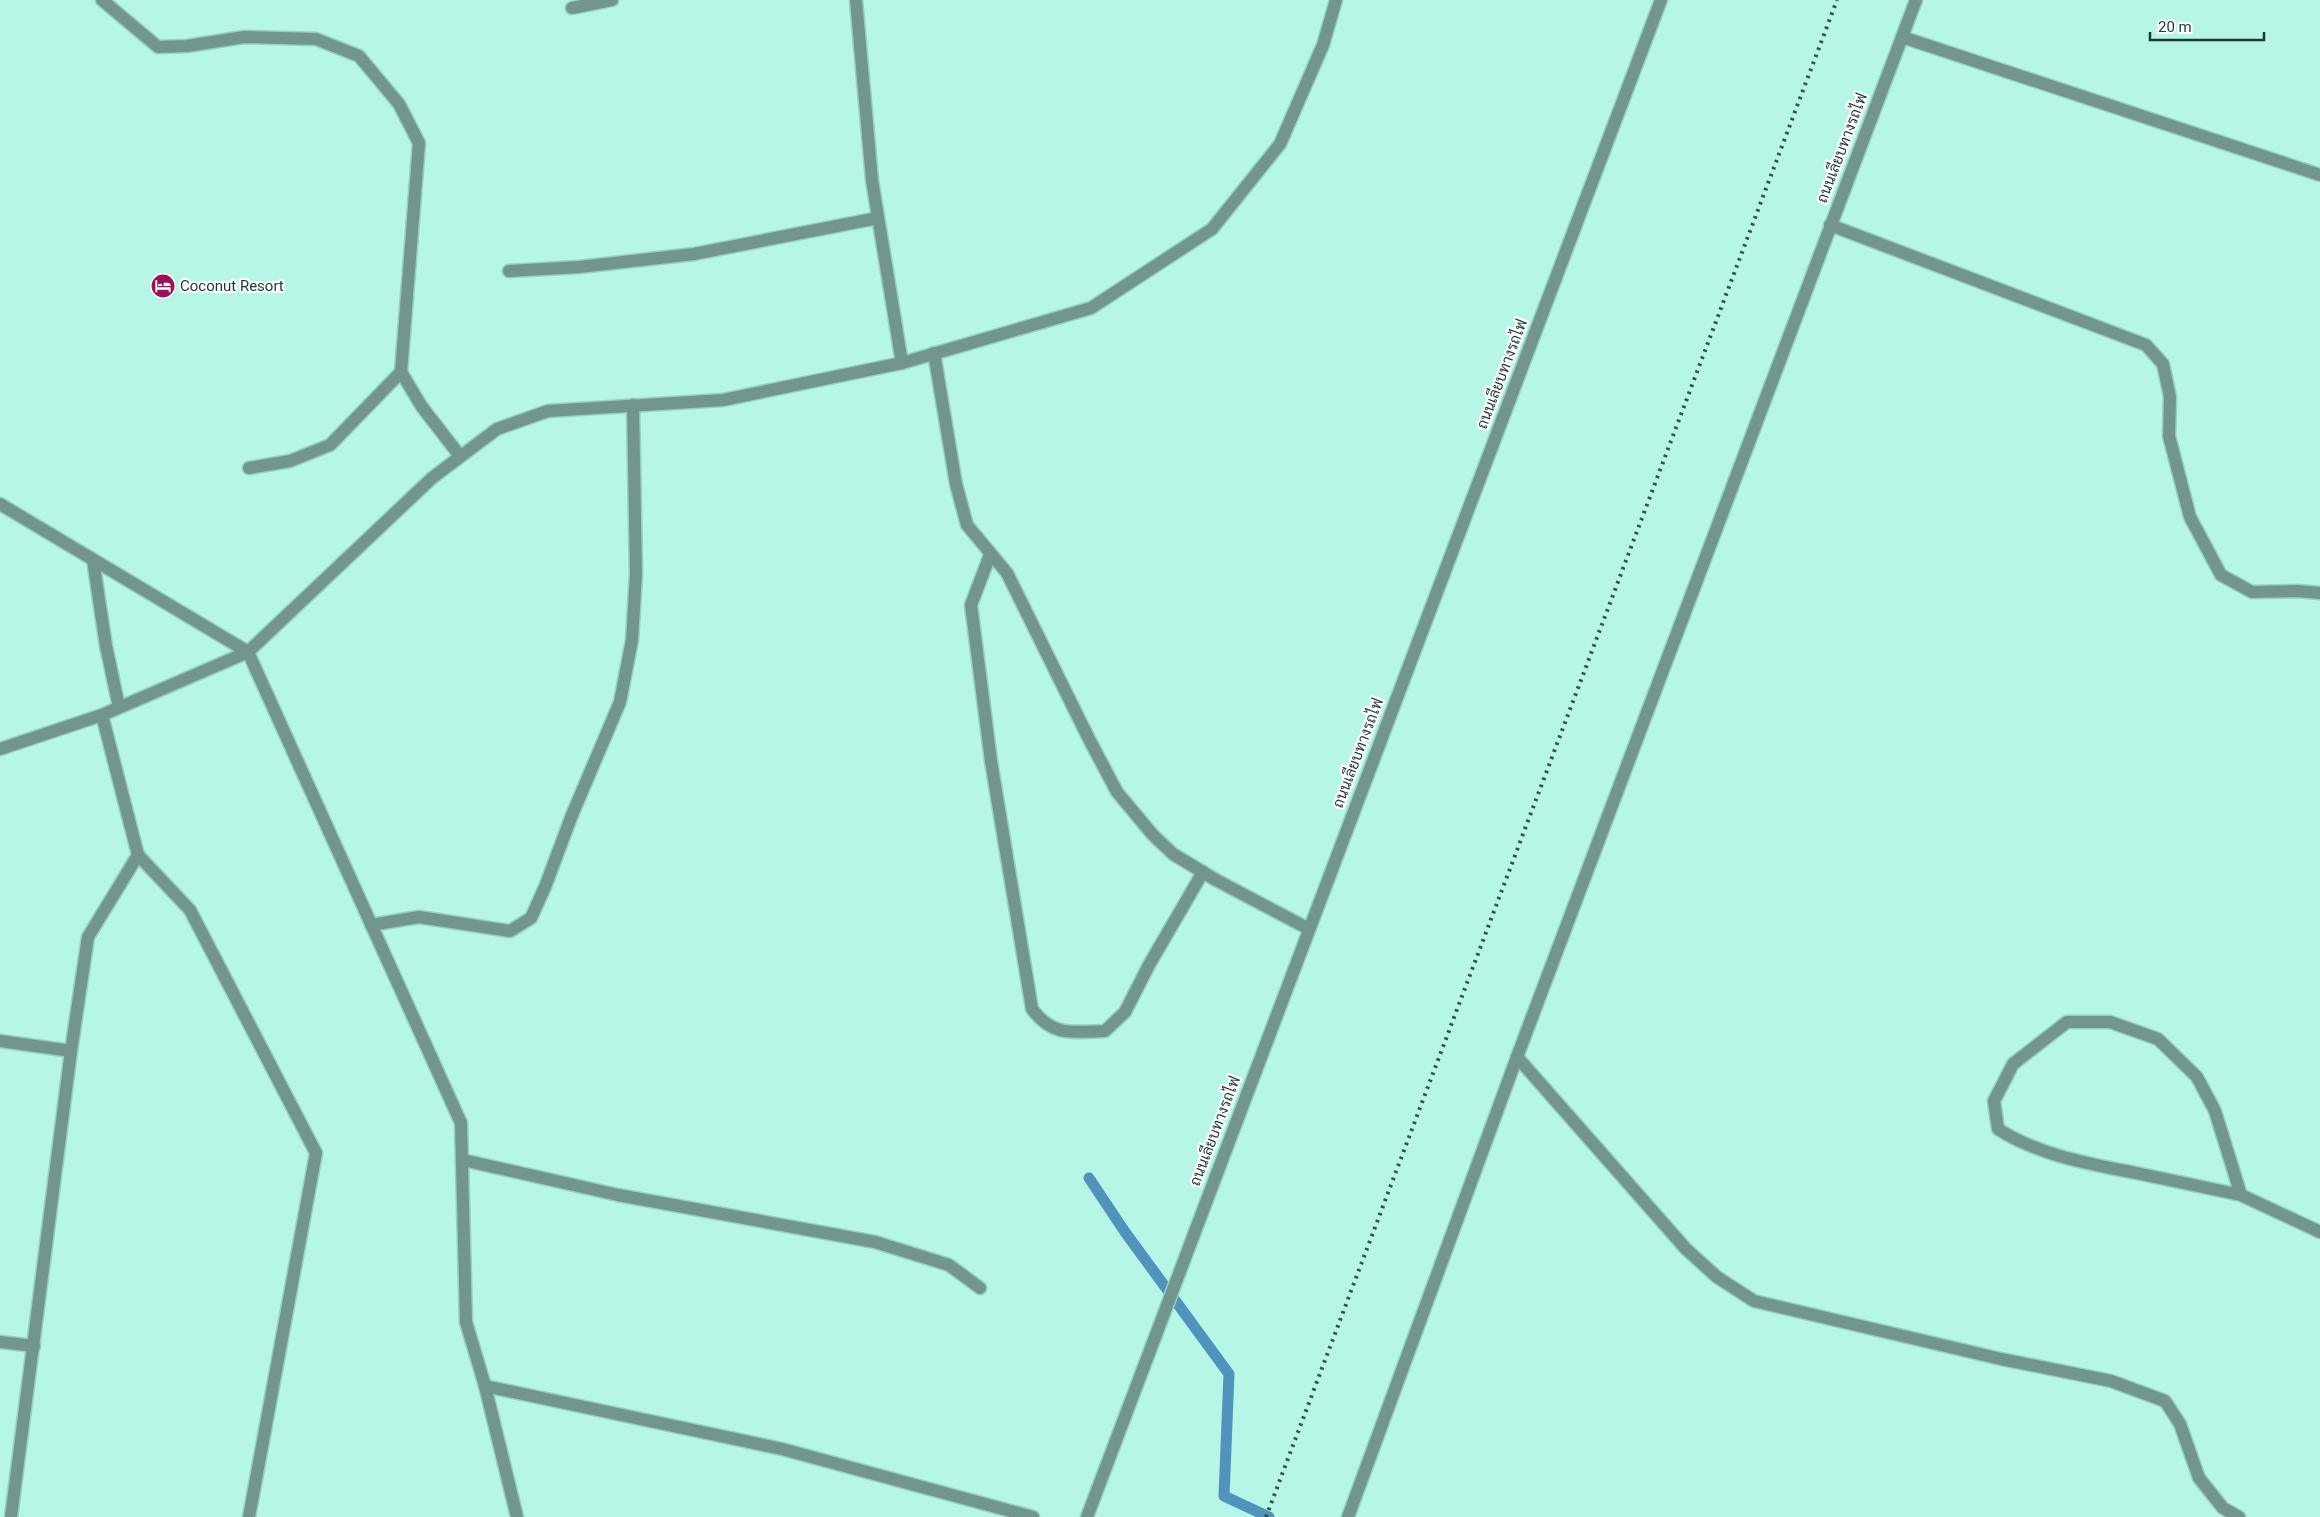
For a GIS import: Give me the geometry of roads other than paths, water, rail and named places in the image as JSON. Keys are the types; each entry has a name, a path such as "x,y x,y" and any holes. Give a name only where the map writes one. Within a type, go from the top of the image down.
{"street":[{"path":"102,0 158,48 187,46 244,37 316,39 359,56 399,104 419,143 401,372 422,407 460,456"},
{"path":"572,8 612,0"},
{"path":"856,0 872,180 902,363"},
{"path":"0,749 102,715 248,652 432,478 497,429 548,411 723,400 902,363 1091,308 1212,228 1280,144 1323,45 1336,0"},
{"name":"ถนนเลียบทางรถไฟ","path":"1087,1517 1661,0"},
{"name":"ถนนเลียบทางรถไฟ","path":"1348,1517 1517,1058 1916,0"},
{"path":"1902,38 2320,174"},
{"path":"509,271 579,267 694,254 878,218"},
{"path":"1830,225 2146,345 2163,364 2170,397 2169,436 2190,517 2221,575 2252,592 2298,591 2320,593"},
{"path":"934,353 956,484 967,525 990,555 1007,573 1089,739 1118,792 1153,836 1173,854 1309,929"},
{"path":"249,468 290,461 330,444 401,372"},
{"path":"371,925 419,917 510,931 531,918 546,887 572,815 620,702 632,640 636,574 633,405"},
{"path":"0,504 248,652 461,1123 466,1322 485,1386 517,1517"},
{"path":"990,555 971,605 991,761 1032,1009 1044,1024 1066,1032 1105,1031 1125,1012 1149,965 1203,872"},
{"path":"93,560 106,646 119,707"},
{"path":"102,715 138,855 190,910 316,1152 249,1517"},
{"path":"11,1517 70,1051 88,937 138,855"},
{"path":"2241,1194 2215,1111 2197,1077 2158,1039 2110,1022 2067,1022 2013,1064 1994,1101 1998,1129 2012,1138 2093,1165 2241,1194 2320,1232"},
{"path":"0,1041 70,1051"},
{"path":"1517,1058 1686,1249 1717,1278 1754,1301 2002,1359 2110,1381 2165,1401 2180,1424 2199,1478 2223,1508 2240,1517"},
{"path":"463,1160 618,1195 875,1242 949,1265 980,1288"},
{"path":"0,1342 34,1346"},
{"path":"485,1386 782,1449 1033,1517"}],"waterway":[{"path":"1089,1178 1125,1232 1229,1374 1224,1496 1269,1517"}],"railway":[{"path":"1266,1517 1837,0"}],"place":[{"name":"Coconut Resort","path":"163,286"}]}
